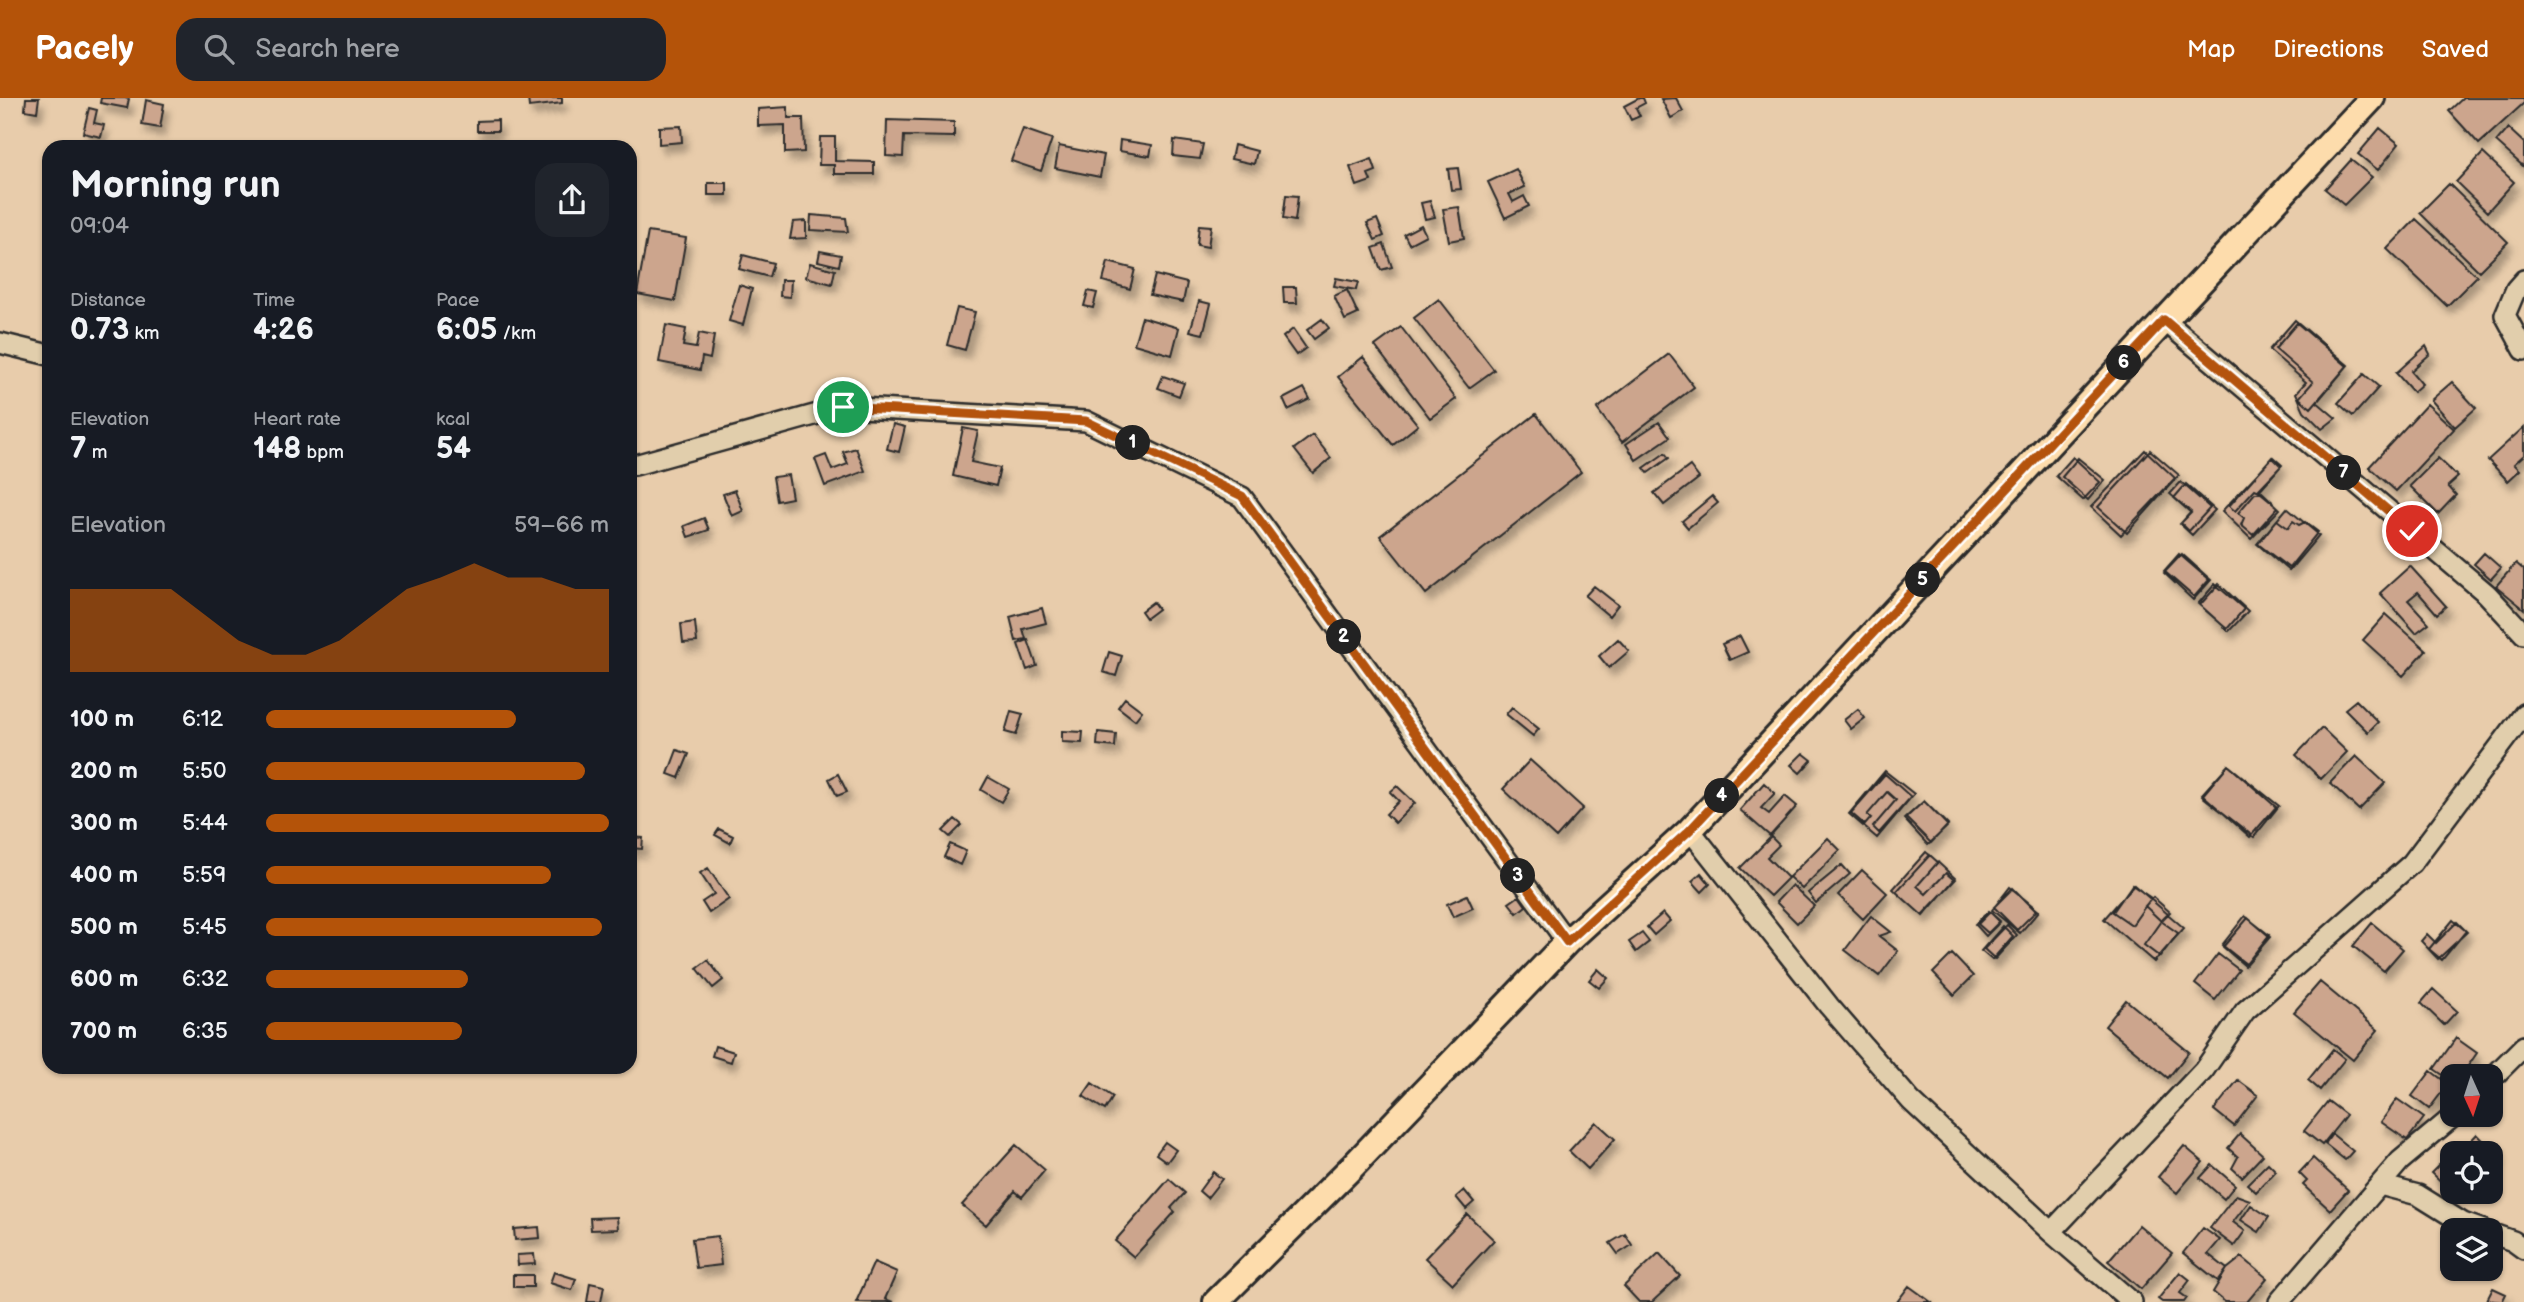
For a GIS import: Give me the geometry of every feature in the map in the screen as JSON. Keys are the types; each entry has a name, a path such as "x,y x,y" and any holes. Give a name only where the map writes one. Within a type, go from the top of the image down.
{"main road":[{"path":"1216,1302 1352,1167 1567,942 1690,830 2372,98"}],"street":[{"path":"2524,279 2516,289 2505,314 2524,350"},
{"path":"2164,320 2487,594 2524,634"},
{"path":"0,343 42,353"},
{"path":"637,464 843,407 1086,421 1242,496 1567,942"},
{"path":"2051,1232 2204,1070 2245,1012 2412,863 2524,715"},
{"path":"1690,830 1829,1006 1911,1101 2051,1232 2132,1302"},
{"path":"2503,1067 2524,1046"},
{"path":"2279,1302 2400,1161 2441,1127"},
{"path":"2380,1185 2418,1195 2455,1218"},
{"path":"2503,1238 2524,1249"}],"building":[{"path":"26,98 39,98 37,112 25,110"},
{"path":"101,98 129,99 127,108 100,103"},
{"path":"528,98 562,98 562,103 529,107"},
{"path":"1643,98 1645,103 1636,108 1640,116 1631,120 1624,106"},
{"path":"1676,98 1683,111 1671,118 1661,99"},
{"path":"2463,98 2524,98 2524,103 2479,144 2449,111"},
{"path":"146,100 164,104 160,128 142,125"},
{"path":"788,107 788,118 803,118 804,152 785,153 785,125 758,126 758,109"},
{"path":"89,108 97,110 94,123 104,125 101,137 83,133"},
{"path":"498,120 498,131 477,131 477,121"},
{"path":"887,120 954,122 954,137 904,136 903,157 886,156"},
{"path":"681,126 682,142 659,144 659,127"},
{"path":"2380,128 2399,144 2378,170 2358,154"},
{"path":"2508,128 2524,143 2524,167 2496,142"},
{"path":"1023,129 1052,139 1041,171 1011,161"},
{"path":"820,137 835,137 835,161 874,162 874,174 834,174 834,165 819,165"},
{"path":"1120,140 1152,145 1150,156 1119,151"},
{"path":"1174,140 1203,144 1200,159 1173,156"},
{"path":"1234,145 1257,151 1254,164 1231,159"},
{"path":"1059,146 1104,155 1100,177 1055,168"},
{"path":"2483,153 2514,182 2487,212 2456,182"},
{"path":"1372,159 1376,171 1368,174 1371,181 1357,186 1350,167"},
{"path":"2351,160 2372,177 2344,205 2325,189"},
{"path":"1458,168 1461,189 1451,190 1448,169"},
{"path":"1516,169 1525,187 1509,194 1513,202 1524,196 1529,206 1505,218 1488,182"},
{"path":"708,183 727,183 727,195 708,195"},
{"path":"2449,184 2508,242 2479,271 2420,213"},
{"path":"1286,195 1298,196 1295,221 1283,219"},
{"path":"1430,201 1435,217 1425,219 1421,203"},
{"path":"1459,207 1464,238 1449,241 1443,209"},
{"path":"811,215 846,218 848,232 810,230"},
{"path":"1377,219 1384,236 1375,240 1367,223"},
{"path":"2416,219 2477,276 2447,306 2387,249"},
{"path":"806,221 806,238 790,239 793,222"},
{"path":"1199,225 1211,226 1208,247 1197,245"},
{"path":"1421,225 1426,235 1409,244 1404,234"},
{"path":"648,232 686,238 675,301 637,294"},
{"path":"1384,244 1392,267 1381,270 1373,248"},
{"path":"820,251 841,255 839,266 818,261"},
{"path":"743,255 773,263 769,277 739,269"},
{"path":"1108,262 1135,269 1130,289 1103,281"},
{"path":"810,263 835,270 832,284 806,277"},
{"path":"1155,275 1187,283 1183,302 1150,295"},
{"path":"1336,278 1358,282 1356,290 1334,286"},
{"path":"781,280 791,280 790,297 780,296"},
{"path":"739,285 752,289 743,325 729,321"},
{"path":"1283,287 1296,287 1297,303 1284,303"},
{"path":"1347,290 1358,314 1345,320 1334,296"},
{"path":"1088,291 1097,293 1093,308 1084,306"},
{"path":"1439,299 1494,370 1469,388 1414,318"},
{"path":"1199,301 1211,304 1203,334 1190,331"},
{"path":"957,308 975,312 965,350 947,345"},
{"path":"1142,317 1179,328 1172,355 1134,344"},
{"path":"1322,319 1329,328 1314,339 1307,330"},
{"path":"2295,320 2348,365 2317,402 2336,418 2322,429 2304,411 2296,393 2306,382 2269,350"},
{"path":"2297,323 2347,366 2311,408 2299,398 2313,382 2275,349"},
{"path":"666,325 686,329 683,346 696,348 699,333 714,336 710,359 702,357 700,370 659,362"},
{"path":"1401,327 1456,399 1430,418 1375,346"},
{"path":"1293,329 1306,348 1296,355 1283,337"},
{"path":"2426,346 2430,354 2411,371 2422,384 2413,392 2396,373"},
{"path":"1669,354 1694,387 1622,442 1597,409"},
{"path":"1363,357 1418,425 1393,445 1338,377"},
{"path":"2364,374 2379,387 2353,416 2338,403"},
{"path":"1163,376 1184,383 1179,396 1158,388"},
{"path":"2452,382 2476,408 2455,427 2431,400"},
{"path":"1304,388 1310,399 1288,410 1283,399"},
{"path":"2427,404 2454,429 2396,491 2369,467"},
{"path":"1536,414 1581,472 1426,594 1380,536"},
{"path":"1659,422 1670,437 1636,460 1626,444"},
{"path":"893,424 905,427 899,452 887,449"},
{"path":"2524,427 2524,455 2514,464 2520,470 2508,481 2488,460"},
{"path":"963,428 978,431 971,462 1000,468 996,486 953,476"},
{"path":"1313,435 1331,458 1313,473 1294,449"},
{"path":"856,448 865,471 825,486 815,459 826,455 832,470 848,464 843,452"},
{"path":"2145,450 2175,478 2121,535 2091,507"},
{"path":"2150,450 2179,475 2127,533 2098,507"},
{"path":"1665,453 1669,458 1648,473 1644,468"},
{"path":"2073,457 2100,482 2083,500 2056,476"},
{"path":"2272,457 2281,466 2259,491 2255,489 2235,511 2229,506"},
{"path":"2273,457 2282,465 2259,489 2280,509 2251,539 2222,511"},
{"path":"2078,458 2105,480 2088,500 2062,477"},
{"path":"2438,458 2458,477 2448,486 2456,495 2438,514 2410,486"},
{"path":"1690,466 1699,478 1664,505 1654,493"},
{"path":"788,475 792,498 777,501 773,477"},
{"path":"2181,482 2210,508 2189,531 2181,523 2191,512 2170,494"},
{"path":"2186,484 2215,510 2192,535 2180,524 2191,513 2174,498"},
{"path":"735,490 743,511 732,516 723,494"},
{"path":"2255,493 2261,493 2278,507 2253,535 2241,525 2244,518 2238,513"},
{"path":"1712,496 1718,503 1688,528 1682,521"},
{"path":"2287,508 2319,535 2289,571 2257,544"},
{"path":"704,518 709,530 688,537 684,526"},
{"path":"2277,520 2288,528 2293,521 2299,525 2305,522 2318,532 2289,568 2258,544"},
{"path":"2484,553 2501,568 2491,579 2474,564"},
{"path":"2179,554 2209,580 2194,597 2164,571"},
{"path":"2182,554 2211,580 2193,600 2164,573"},
{"path":"2516,563 2524,570 2524,609 2496,586"},
{"path":"2410,566 2446,606 2437,614 2418,592 2408,600 2429,623 2416,633 2380,593"},
{"path":"2215,584 2244,609 2227,629 2198,604"},
{"path":"2219,584 2248,611 2229,631 2200,605"},
{"path":"1594,586 1618,605 1609,616 1585,596"},
{"path":"1153,602 1158,609 1146,618 1141,611"},
{"path":"1042,608 1046,623 1023,629 1026,639 1016,641 1010,617"},
{"path":"2386,614 2426,650 2403,676 2363,640"},
{"path":"695,622 697,642 683,643 681,624"},
{"path":"1740,636 1748,652 1730,660 1722,644"},
{"path":"1618,639 1629,651 1609,668 1599,656"},
{"path":"1028,640 1037,666 1027,670 1018,644"},
{"path":"1109,652 1122,656 1116,676 1103,672"},
{"path":"1125,698 1142,711 1135,720 1118,707"},
{"path":"2356,700 2378,722 2368,732 2345,709"},
{"path":"1512,707 1539,729 1533,736 1506,714"},
{"path":"1858,709 1865,718 1851,729 1844,720"},
{"path":"1011,711 1023,714 1016,735 1005,732"},
{"path":"2322,728 2347,752 2321,779 2296,755"},
{"path":"1062,731 1083,732 1082,743 1062,742"},
{"path":"1098,732 1116,734 1115,747 1097,745"},
{"path":"677,750 689,754 679,778 668,774"},
{"path":"1803,753 1812,760 1800,773 1791,765"},
{"path":"2356,756 2385,783 2359,810 2330,783"},
{"path":"1530,760 1583,808 1556,838 1503,789"},
{"path":"2228,765 2276,807 2250,837 2202,794"},
{"path":"2228,765 2279,806 2254,837 2202,796"},
{"path":"1885,771 1914,794 1877,838 1849,814"},
{"path":"838,774 847,792 837,796 829,779"},
{"path":"1885,774 1911,797 1879,833 1873,827 1896,800 1887,792 1867,815 1871,818 1865,825 1851,813"},
{"path":"988,777 1009,789 1001,802 981,790"},
{"path":"1764,783 1775,793 1761,808 1769,814 1785,796 1797,806 1770,836 1740,810"},
{"path":"1397,786 1415,803 1395,823 1386,814 1399,801 1390,792"},
{"path":"1924,801 1948,826 1928,845 1904,819"},
{"path":"1924,801 1948,825 1931,843 1906,818"},
{"path":"955,819 962,825 950,837 943,831"},
{"path":"719,829 733,836 730,843 715,835"},
{"path":"1771,837 1779,845 1767,857 1788,878 1770,896 1740,868"},
{"path":"637,838 643,838 642,849 637,849"},
{"path":"1828,838 1840,850 1802,889 1789,877"},
{"path":"950,844 966,851 960,865 944,857"},
{"path":"1926,852 1938,862 1917,886 1926,894 1946,873 1954,880 1923,916 1893,889"},
{"path":"1930,855 1956,879 1922,915 1896,892"},
{"path":"1842,865 1850,874 1816,903 1808,893"},
{"path":"708,868 729,899 709,913 702,902 714,894 700,873"},
{"path":"1862,870 1887,893 1863,919 1838,895"},
{"path":"1701,873 1710,884 1702,892 1692,881"},
{"path":"1792,885 1814,906 1797,923 1776,902"},
{"path":"2132,885 2151,898 2132,925 2113,912"},
{"path":"2134,885 2184,928 2154,962 2104,919"},
{"path":"2010,887 2039,911 2020,933 1992,910"},
{"path":"2013,888 2036,911 2017,930 1994,907"},
{"path":"1467,895 1473,908 1453,917 1447,904"},
{"path":"1519,896 1526,906 1517,913 1509,903"},
{"path":"2153,897 2170,912 2161,921 2145,906"},
{"path":"1989,911 2000,922 1986,936 1975,924"},
{"path":"1990,912 2000,921 1988,933 1978,924"},
{"path":"1663,913 1670,921 1654,935 1647,927"},
{"path":"1871,916 1891,932 1879,936 1898,951 1879,976 1845,950"},
{"path":"2245,916 2269,935 2246,964 2222,945"},
{"path":"2248,918 2270,937 2245,966 2223,947"},
{"path":"2453,920 2466,931 2442,960 2429,949"},
{"path":"2161,921 2178,933 2160,957 2144,945"},
{"path":"2457,922 2467,932 2438,959 2421,941 2427,934 2436,943"},
{"path":"2372,923 2403,949 2384,971 2353,946"},
{"path":"2007,925 2017,935 1995,959 1984,949"},
{"path":"2003,926 2013,936 1992,960 1981,951"},
{"path":"1642,933 1649,942 1636,952 1629,942"},
{"path":"1952,954 1973,976 1954,995 1933,973"},
{"path":"2218,954 2239,970 2215,1000 2195,984"},
{"path":"708,960 723,980 713,988 697,968"},
{"path":"1598,969 1608,978 1599,988 1589,980"},
{"path":"2320,982 2378,1030 2353,1060 2294,1012"},
{"path":"2433,989 2457,1011 2444,1025 2421,1003"},
{"path":"2126,1000 2189,1052 2168,1078 2105,1026"},
{"path":"2456,1038 2477,1053 2469,1064 2440,1064 2440,1073 2434,1069"},
{"path":"715,1046 734,1052 731,1062 712,1056"},
{"path":"2333,1049 2345,1059 2320,1090 2308,1080"},
{"path":"2431,1071 2440,1078 2440,1095 2429,1109 2412,1096"},
{"path":"2238,1080 2258,1095 2234,1126 2214,1110"},
{"path":"1092,1083 1113,1097 1105,1110 1083,1096"},
{"path":"2397,1099 2424,1118 2407,1140 2381,1122"},
{"path":"2328,1101 2346,1115 2322,1145 2304,1131"},
{"path":"1596,1122 1615,1139 1588,1169 1569,1151"},
{"path":"2240,1134 2263,1155 2242,1177 2232,1168 2238,1157 2228,1148"},
{"path":"2332,1134 2353,1151 2345,1160 2325,1144"},
{"path":"2477,1134 2484,1141 2470,1141"},
{"path":"1165,1142 1176,1150 1167,1162 1156,1154"},
{"path":"1016,1145 1045,1170 1022,1197 1015,1191 986,1225 962,1205"},
{"path":"2184,1146 2203,1162 2177,1193 2158,1177"},
{"path":"2313,1158 2348,1190 2330,1210 2303,1185 2307,1181 2299,1173"},
{"path":"2268,1163 2276,1171 2256,1192 2247,1184"},
{"path":"2440,1164 2440,1182 2431,1173"},
{"path":"2212,1165 2235,1185 2224,1199 2200,1178"},
{"path":"1213,1172 1222,1179 1207,1198 1199,1191"},
{"path":"1169,1179 1185,1193 1171,1208 1175,1212 1134,1257 1115,1241"},
{"path":"1464,1190 1474,1202 1466,1209 1456,1197"},
{"path":"2236,1195 2250,1200 2233,1222 2245,1231 2234,1246 2210,1228"},
{"path":"2251,1205 2269,1217 2259,1232 2241,1220"},
{"path":"1467,1214 1494,1240 1453,1284 1425,1258"},
{"path":"617,1217 618,1229 591,1230 590,1218"},
{"path":"2139,1225 2172,1253 2141,1289 2108,1261"},
{"path":"539,1227 540,1238 515,1240 514,1229"},
{"path":"2203,1228 2220,1240 2208,1254 2227,1269 2218,1281 2183,1253"},
{"path":"1625,1234 1632,1245 1618,1254 1610,1243"},
{"path":"718,1236 721,1265 696,1268 692,1239"},
{"path":"1659,1253 1680,1276 1652,1302 1639,1302 1624,1286"},
{"path":"534,1254 535,1264 518,1265 517,1255"},
{"path":"2242,1257 2267,1278 2247,1302 2225,1302 2213,1292 2227,1269"},
{"path":"874,1262 897,1272 885,1299 893,1302 856,1302"},
{"path":"554,1272 576,1279 572,1290 550,1283"},
{"path":"2180,1272 2190,1280 2180,1293 2187,1298 2184,1302 2162,1302 2158,1299"},
{"path":"513,1275 533,1275 533,1287 513,1287"},
{"path":"590,1283 604,1286 601,1302 587,1302"},
{"path":"1909,1286 1931,1302 1897,1302"},
{"path":"2493,1288 2506,1294 2502,1302 2487,1300"}],"route":[{"path":"843,407 1086,421 1242,496 1567,942 1690,830 2164,320 2412,531"}]}
